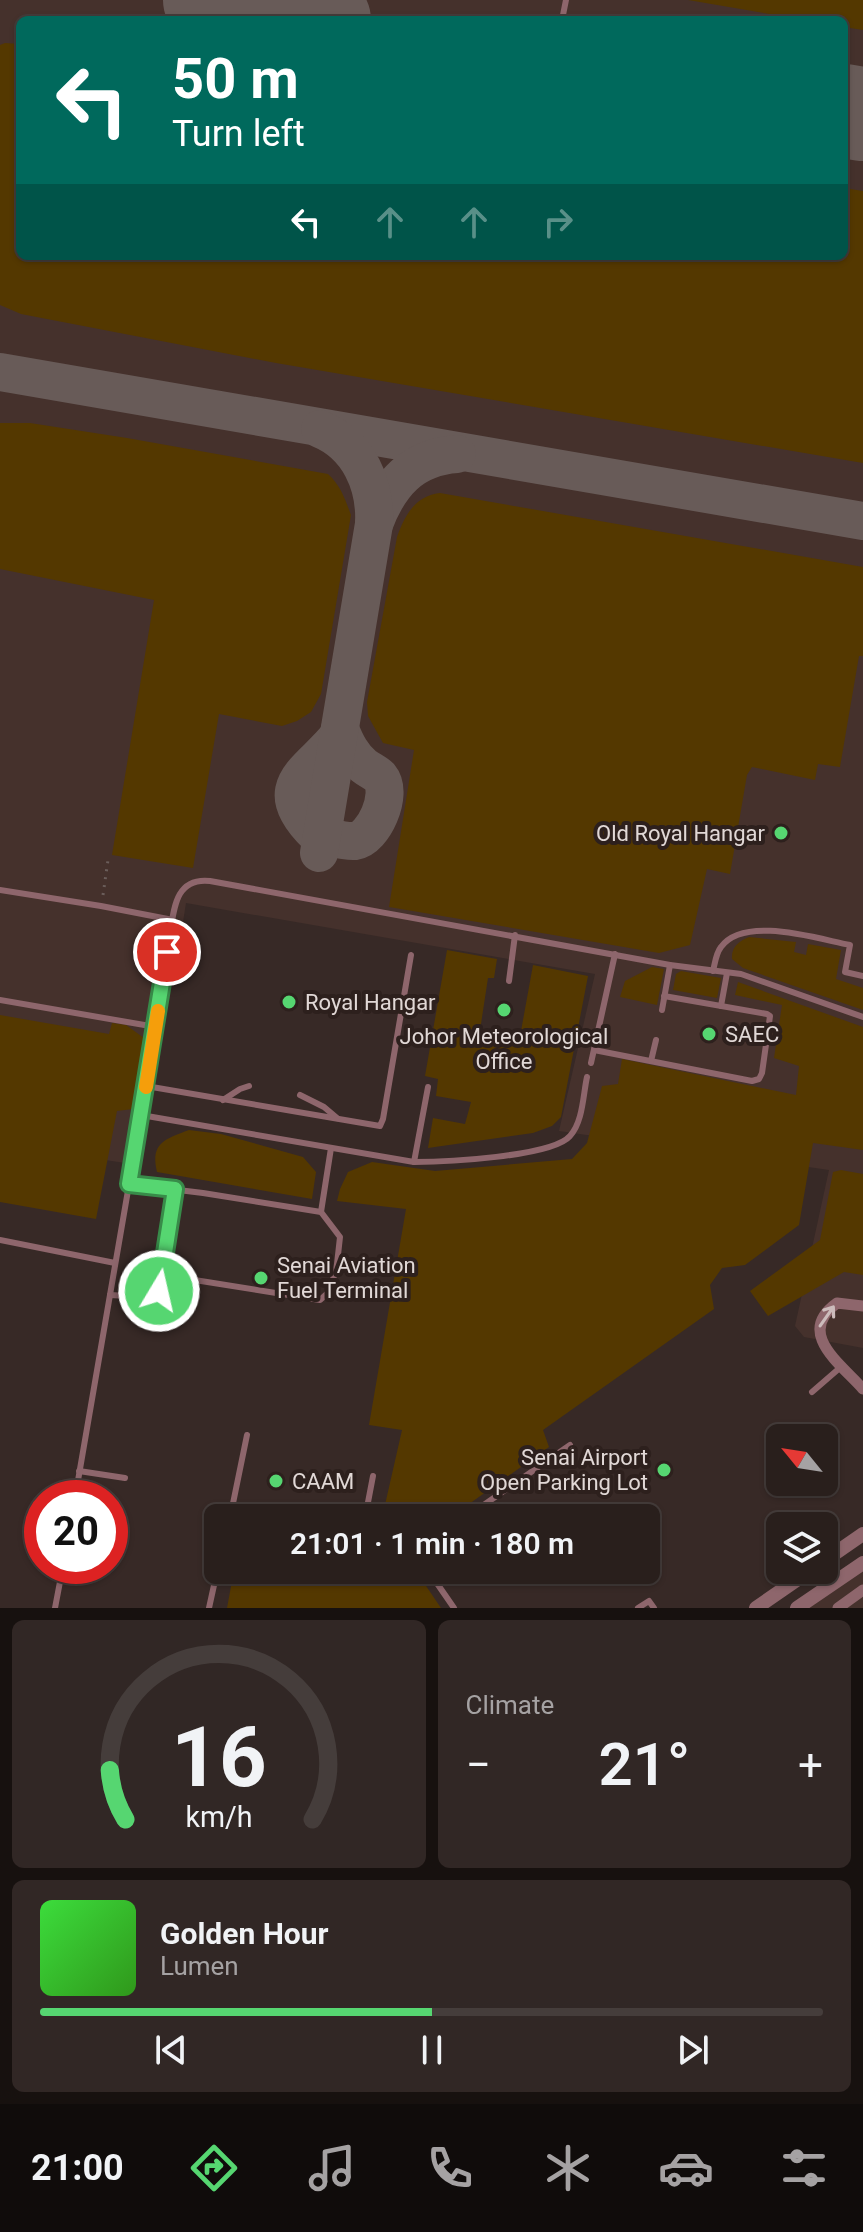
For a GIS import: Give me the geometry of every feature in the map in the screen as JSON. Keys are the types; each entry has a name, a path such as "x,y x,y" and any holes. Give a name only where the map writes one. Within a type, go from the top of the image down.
{"street":[{"path":"863,1306 837,1303 830,1308 819,1326 819,1336 824,1345 863,1388"},
{"path":"838,1551 863,1534"},
{"path":"797,1608 863,1563"},
{"path":"756,1608 791,1584"},
{"path":"838,1608 863,1590"}],"lane":[{"path":"169,940 176,900 182,890 200,880 670,965 741,974 863,1017"},
{"path":"0,890 173,920"},
{"path":"713,971 722,945 731,938 747,931 769,930 850,945 845,972 863,976"},
{"path":"509,981 515,935"},
{"path":"78,1480 167,952"},
{"path":"591,1063 615,954"},
{"path":"146,1086 380,1126 411,955"},
{"path":"662,1010 670,965"},
{"path":"721,1006 727,973"},
{"path":"594,1050 752,1081 759,1079 770,1016 664,996"},
{"path":"0,1000 156,1027"},
{"path":"651,1061 656,1040"},
{"path":"141,1115 414,1162 442,1162 556,1146 571,1136 579,1117 587,1077"},
{"path":"223,1100 249,1086"},
{"path":"414,1162 428,1087"},
{"path":"300,1095 324,1107 340,1120"},
{"path":"321,1212 331,1148"},
{"path":"110,1295 128,1296 159,1291 182,1278 320,1300 330,1291 337,1264 340,1237 321,1212 129,1184"},
{"path":"159,1291 175,1189"},
{"path":"0,1240 115,1263"},
{"path":"812,1392 842,1366"},
{"path":"233,1504 247,1435"},
{"path":"485,1504 570,1445"},
{"path":"79,1471 125,1478"},
{"path":"368,1504 373,1476"},
{"path":"55,1608 60,1584"},
{"path":"209,1608 214,1584"},
{"path":"437,1584 454,1608"},
{"path":"638,1608 649,1601 654,1608"}],"path":[{"path":"101,906 108,860"}],"shaded area":[{"path":"0,0 863,0 863,1348 804,1337 795,1326 829,1170 559,1131 595,974 186,903 178,954 162,951 125,1163 0,1144"},
{"path":"688,0 863,0 863,30 848,28 848,16 782,16"},
{"path":"16,44 16,260 848,260 848,189 863,191 863,463 276,363 21,314 0,305 0,45"},
{"path":"0,423 30,423 127,438 328,474 345,498 351,515 321,694 311,712 282,726 219,714 193,868 112,855 154,600 0,569"},
{"path":"440,493 863,567 863,656 859,656 840,767 818,764 815,780 752,767 747,775 730,874 707,869 690,945 659,953 389,907 414,750 383,743 368,716 367,702 397,537 412,508 424,498"},
{"path":"749,937 796,942 794,952 806,955 808,944 841,950 836,979 863,988 863,1010 743,968 732,959 732,955 736,945"},
{"path":"447,950 497,959 494,978 488,978 479,1037 519,1042 533,965 588,976 561,1117 552,1126 533,1133 428,1148 433,1118 465,1124 471,1102 436,1096 438,1079 425,1076"},
{"path":"652,967 664,969 657,1005 620,997 625,981"},
{"path":"681,971 721,978 717,998 673,990 676,974"},
{"path":"738,982 863,1027 863,1150 813,1143 799,1225 745,1265 722,1268 710,1285 714,1309 543,1430 549,1447 469,1504 385,1504 402,1430 369,1425 406,1209 337,1201 348,1172 372,1162 435,1171 572,1159 587,1143 602,1086 618,1084 622,1059 796,1095 799,1066 774,1058 782,1005 735,995"},
{"path":"0,1015 109,1034 112,1023 126,1025 144,1038 133,1109 117,1111 96,1219 0,1202"},
{"path":"189,1130 221,1134 303,1157 316,1172 312,1199 157,1172 156,1154 161,1144"},
{"path":"841,1170 863,1174 863,1275 844,1272 768,1316 750,1291 820,1240 833,1172"},
{"path":"863,1570 863,1608 807,1608"},
{"path":"231,1584 425,1584 441,1608 227,1608"}],"taxiway":[{"path":"0,372 863,521"},
{"path":"319,853 374,524 372,495 362,468 345,445 320,429"},
{"path":"374,524 387,497 404,475 427,461 457,454"},
{"path":"339,735 298,780 294,791 295,803 302,818 317,835 355,841 368,833 380,815 384,785 380,777 356,758 340,729"}],"runway":[{"path":"210,0 301,16"},
{"path":"848,112 863,114"}],"slow traffic":[{"path":"146,1087 158,1011"}],"place":[{"name":"Old Royal Hangar","path":"781,833"},
{"name":"Royal Hangar","path":"289,1002"},
{"name":"Johor Meteorological Office","path":"504,1010"},
{"name":"SAEC","path":"709,1034"},
{"name":"Senai Aviation Fuel Terminal","path":"261,1278"},
{"name":"Senai Airport Open Parking Lot","path":"664,1470"},
{"name":"CAAM","path":"276,1481"}],"route":[{"path":"159,1291 175,1189 129,1184 167,952"}]}
